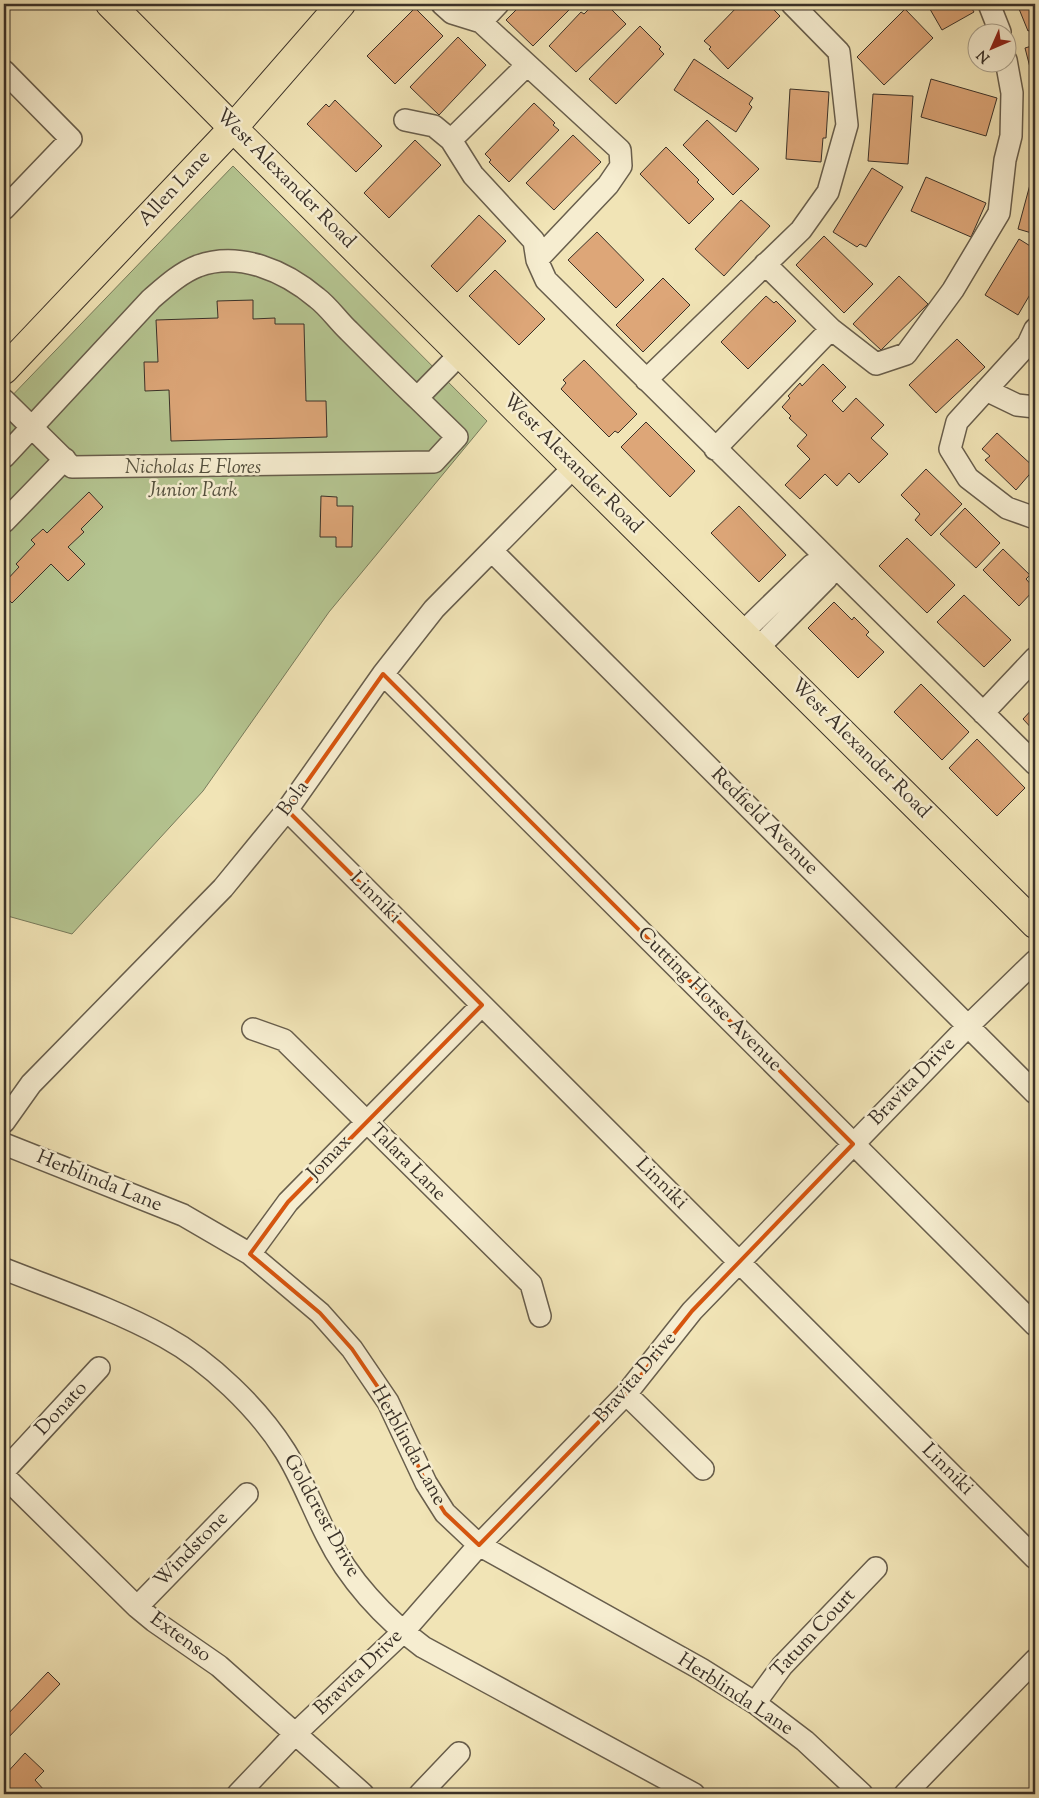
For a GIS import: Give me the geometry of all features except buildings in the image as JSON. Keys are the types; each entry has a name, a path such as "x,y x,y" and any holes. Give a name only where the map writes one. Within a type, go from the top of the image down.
{"main road":[{"name":"West Alexander Road","path":"110,4 1035,924"},
{"name":"Allen Lane","path":"4,370 233,128 342,4"}],"street":[{"path":"442,4 452,13 478,13 498,4"},
{"path":"646,380 801,230 828,192 846,125 839,52 792,4"},
{"path":"989,4 996,22"},
{"path":"478,13 527,64 620,150 621,166 608,185 537,260"},
{"path":"452,140 527,64"},
{"path":"4,71 72,139 4,209"},
{"path":"766,264 832,329 876,364 906,354 953,290 999,214 1005,160 1011,136 1012,94 1008,72"},
{"path":"405,120 434,126 452,140 473,175 534,240 537,260 546,280 1035,764"},
{"path":"4,400 32,428 72,467 434,462 457,437 337,320 319,299 297,283 268,267 235,261 198,266 176,278 151,299 32,428 4,457"},
{"path":"716,449 832,329"},
{"path":"1035,329 1028,344 957,422 950,449 968,478 1007,508 1035,518"},
{"path":"417,398 461,353"},
{"path":"986,390 1017,405 1035,407"},
{"path":"4,522 64,459"},
{"name":"Bola","path":"4,1122 31,1084 223,888 287,810 383,674 434,609 574,467"},
{"name":"Redfield Avenue","path":"492,551 1035,1093"},
{"path":"750,640 783,593 812,565 828,560"},
{"path":"750,640 798,608 827,578 828,560"},
{"path":"783,593 798,608"},
{"path":"983,713 1035,658"},
{"name":"Cutting Horse Avenue","path":"383,674 1035,1325"},
{"name":"Linniki","path":"287,810 1035,1558"},
{"name":"Bravita Drive","path":"238,1794 296,1733 403,1632 479,1545 626,1394 692,1311 968,1026 1035,961"},
{"name":"Jomax","path":"250,1254 288,1202 482,1005"},
{"name":"Talara Lane","path":"253,1029 284,1040 531,1284 540,1316"},
{"name":"Herblinda Lane","path":"4,1144 182,1215 250,1254 320,1313 352,1349 388,1402 426,1484 445,1513 479,1545 701,1669 755,1703 805,1742 862,1794"},
{"name":"Goldcrest Drive","path":"4,1269 120,1315 165,1337 196,1357 250,1406 284,1449 302,1481 327,1536 352,1578 403,1632 423,1646 694,1794"},
{"name":"Donato","path":"4,1471 99,1368"},
{"path":"626,1394 703,1469"},
{"name":"Extenso","path":"4,1476 138,1607 154,1621 219,1666 363,1794"},
{"name":"Windstone","path":"138,1607 248,1494"},
{"name":"Tatum Court","path":"755,1703 782,1666 876,1568"},
{"path":"905,1794 1035,1660"},
{"path":"420,1794 459,1753"}],"highlighted area":[{"path":"383,674 853,1144 692,1311 626,1394 479,1545 445,1513 426,1483 388,1402 352,1349 320,1313 250,1254 288,1202 482,1005 287,810"}],"green space":[{"name":"Nicholas E Flores Junior Park","path":"233,166 487,421 329,612 203,791 72,934 4,915 4,404"}]}
